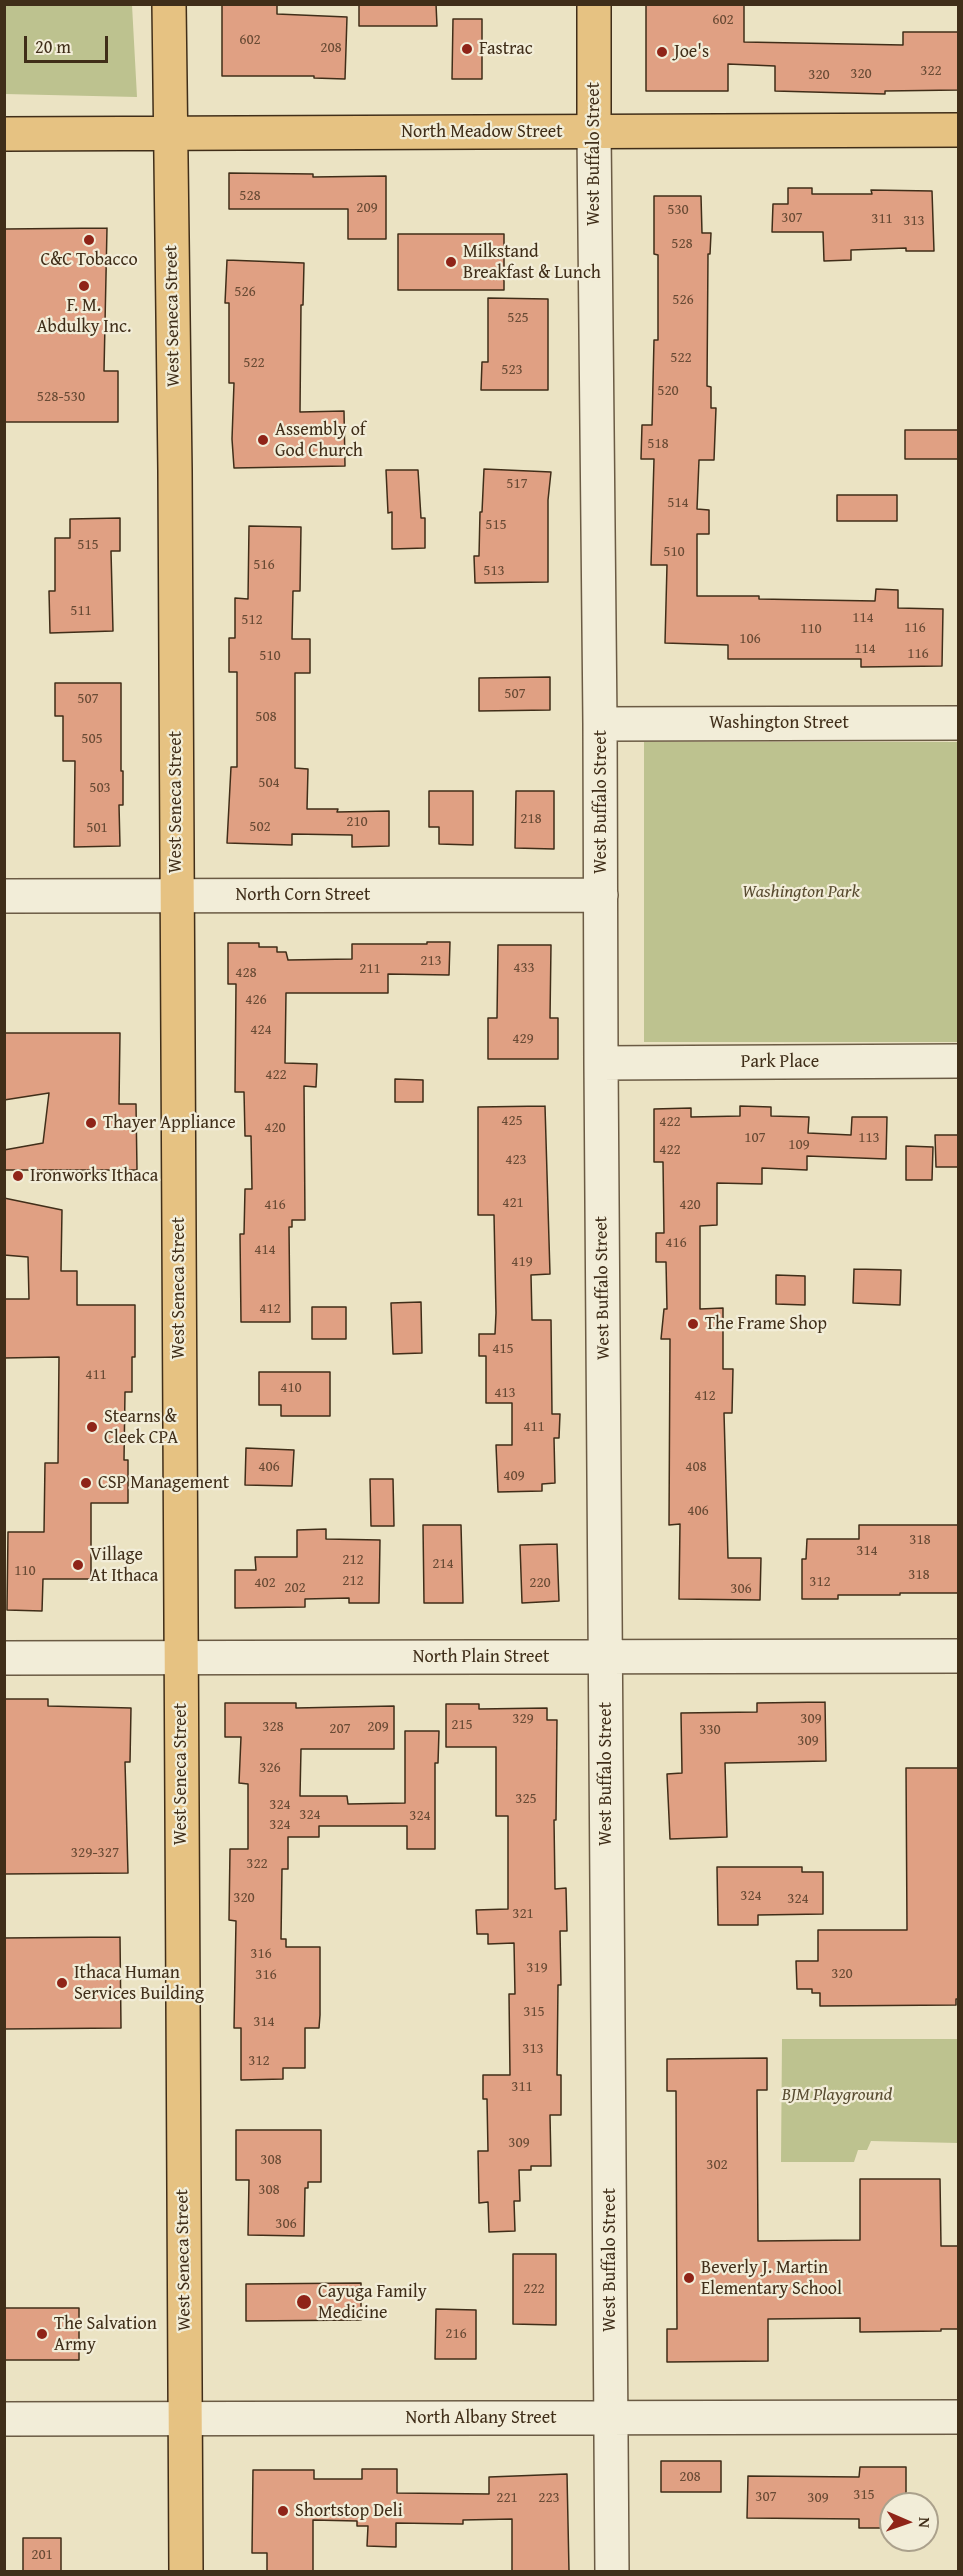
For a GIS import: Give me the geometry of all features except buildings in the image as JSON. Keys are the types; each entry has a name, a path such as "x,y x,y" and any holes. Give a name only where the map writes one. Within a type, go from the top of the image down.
{"main road":[{"name":"West Seneca Street","path":"170,4 175,471 186,2571"},
{"name":"West Buffalo Street","path":"594,4 594,132"},
{"name":"North Meadow Street","path":"4,134 958,130"}],"street":[{"name":"West Buffalo Street","path":"594,132 612,2571"},
{"name":"Washington Street","path":"600,723 958,723"},
{"name":"North Corn Street","path":"4,896 601,895"},
{"name":"Park Place","path":"601,1063 958,1061"},
{"name":"North Plain Street","path":"4,1658 958,1656"},
{"name":"North Albany Street","path":"4,2419 958,2417"}],"green space":[{"path":"5,4 132,5 137,97 5,94"},
{"name":"Washington Park","path":"644,742 958,742 958,1042 644,1042"},
{"name":"BJM Playground","path":"782,2039 958,2039 958,2143 871,2141 867,2150 858,2150 854,2162 781,2162"}],"place":[{"name":"Fastrac","path":"467,49"},
{"name":"Joe's","path":"662,52"},
{"name":"C&C Tobacco","path":"89,240"},
{"name":"Milkstand Breakfast & Lunch","path":"451,262"},
{"name":"F. M. Abdulky Inc.","path":"84,286"},
{"name":"Assembly of God Church","path":"263,440"},
{"name":"Thayer Appliance","path":"91,1123"},
{"name":"Ironworks Ithaca","path":"18,1176"},
{"name":"The Frame Shop","path":"693,1324"},
{"name":"Stearns & Cleek CPA","path":"92,1427"},
{"name":"CSP Management","path":"86,1483"},
{"name":"Village At Ithaca","path":"78,1565"},
{"name":"Ithaca Human Services Building","path":"62,1983"},
{"name":"Beverly J. Martin Elementary School","path":"689,2278"},
{"name":"Cayuga Family Medicine","path":"304,2302"},
{"name":"The Salvation Army","path":"42,2334"},
{"name":"Shortstop Deli","path":"283,2511"}]}
